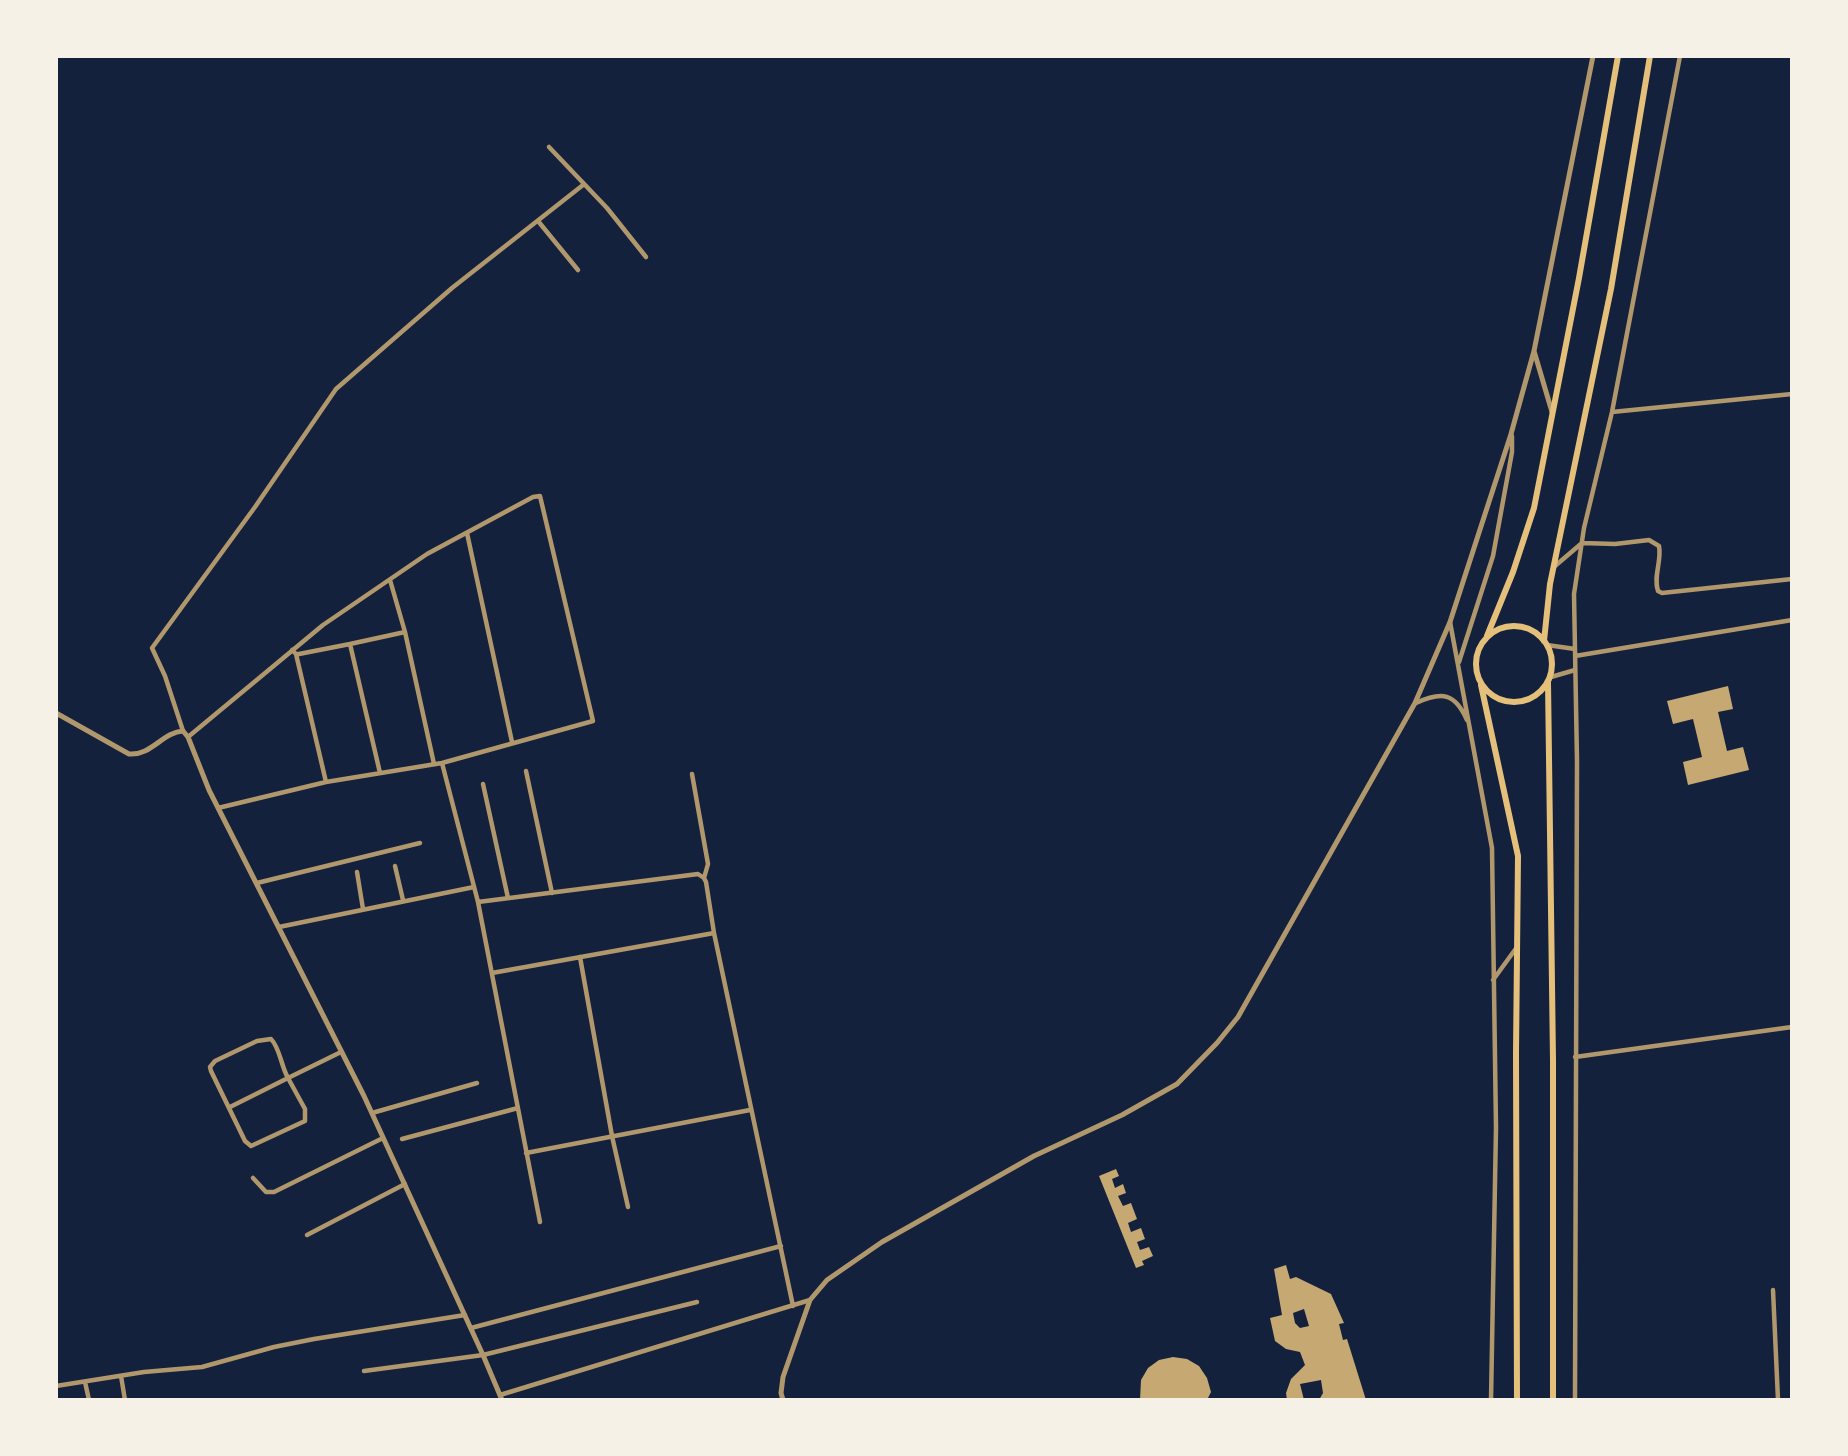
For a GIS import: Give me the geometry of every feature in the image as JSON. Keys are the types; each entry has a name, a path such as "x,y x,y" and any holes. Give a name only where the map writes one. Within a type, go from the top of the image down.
{"main road":[{"path":"1517,1400 1518,856 1475,666 1481,644 1487,636 1513,572 1534,508 1618,56"},
{"path":"1553,1400 1549,679 1552,660 1546,643 1554,567 1611,289 1650,56"},
{"path":"1487,636 1496,630 1517,626 1532,630 1546,643"},
{"path":"1481,685 1499,700 1517,703 1535,697 1549,679"}],"street":[{"path":"783,1400 783,1377 810,1300 819,1287 837,1271 882,1242 1034,1156 1122,1115 1177,1084 1238,1017 1415,703 1450,622 1511,434 1534,351 1593,56"},
{"path":"1575,1400 1574,594 1582,543 1612,412 1680,56"},
{"path":"549,147 607,208 646,257"},
{"path":"583,185 452,288 336,389 255,507 152,648 183,731 218,808 372,1113 501,1397 810,1300"},
{"path":"538,221 578,270"},
{"path":"1534,351 1552,412"},
{"path":"1612,412 1792,394"},
{"path":"1459,662 1493,556 1510,464 1511,434"},
{"path":"188,737 294,652 323,625 427,554 533,497 540,496 593,720 442,762 326,782 218,808"},
{"path":"467,533 512,742"},
{"path":"1554,567 1582,543 1655,542 1659,546 1661,558 1657,592 1792,579"},
{"path":"390,580 405,632 433,764"},
{"path":"1546,643 1575,652 1792,620"},
{"path":"1450,622 1492,848 1496,1128 1492,1400"},
{"path":"294,652 351,644 405,632"},
{"path":"351,644 380,773"},
{"path":"294,652 326,782"},
{"path":"1549,679 1575,670"},
{"path":"1415,703 1429,696 1440,695 1453,699 1461,707 1470,727"},
{"path":"56,713 129,754 143,753 175,732 183,731"},
{"path":"442,762 478,902 540,1222"},
{"path":"526,771 552,893"},
{"path":"692,774 708,864 704,878 750,1110 793,1306"},
{"path":"483,784 508,898"},
{"path":"257,883 421,843"},
{"path":"394,866 403,900"},
{"path":"357,872 363,909"},
{"path":"478,902 694,874 704,878"},
{"path":"279,927 474,887"},
{"path":"492,973 715,933"},
{"path":"1493,981 1517,947"},
{"path":"580,957 612,1136 628,1207"},
{"path":"1575,1057 1792,1027"},
{"path":"271,1039 276,1045 281,1066 288,1078 307,1114 305,1121 251,1146 245,1141 210,1067 215,1061 257,1041 271,1039"},
{"path":"230,1107 341,1052"},
{"path":"372,1113 477,1083"},
{"path":"402,1139 518,1108"},
{"path":"526,1153 750,1110"},
{"path":"253,1178 266,1192 274,1192 383,1138"},
{"path":"307,1235 405,1184"},
{"path":"471,1328 782,1247"},
{"path":"1773,1290 1778,1400"},
{"path":"364,1371 484,1355 697,1302"},
{"path":"56,1386 202,1367 274,1347 465,1315"},
{"path":"121,1376 125,1400"},
{"path":"85,1382 89,1400"}],"building":[{"path":"1728,686 1733,709 1718,712 1727,751 1743,747 1749,770 1688,785 1683,762 1702,757 1693,719 1673,724 1667,701"},
{"path":"1116,1169 1119,1176 1112,1179 1115,1188 1123,1184 1126,1193 1118,1196 1123,1206 1131,1203 1137,1219 1128,1223 1131,1232 1141,1228 1145,1239 1137,1242 1140,1250 1149,1247 1153,1256 1142,1261 1144,1265 1136,1268 1099,1176"},
{"path":"1286,1265 1290,1279 1296,1277 1331,1294 1344,1323 1339,1324 1343,1340 1347,1339 1366,1400 1319,1400 1323,1393 1321,1380 1300,1384 1304,1400 1287,1400 1286,1393 1291,1379 1305,1365 1300,1352 1286,1349 1275,1341 1270,1318 1282,1315 1274,1269","holes":["1304,1309 1309,1326 1300,1328 1295,1323 1293,1313"]},
{"path":"1173,1357 1187,1359 1199,1366 1207,1378 1211,1392 1207,1400 1140,1400 1141,1380 1148,1368 1159,1360"}]}
